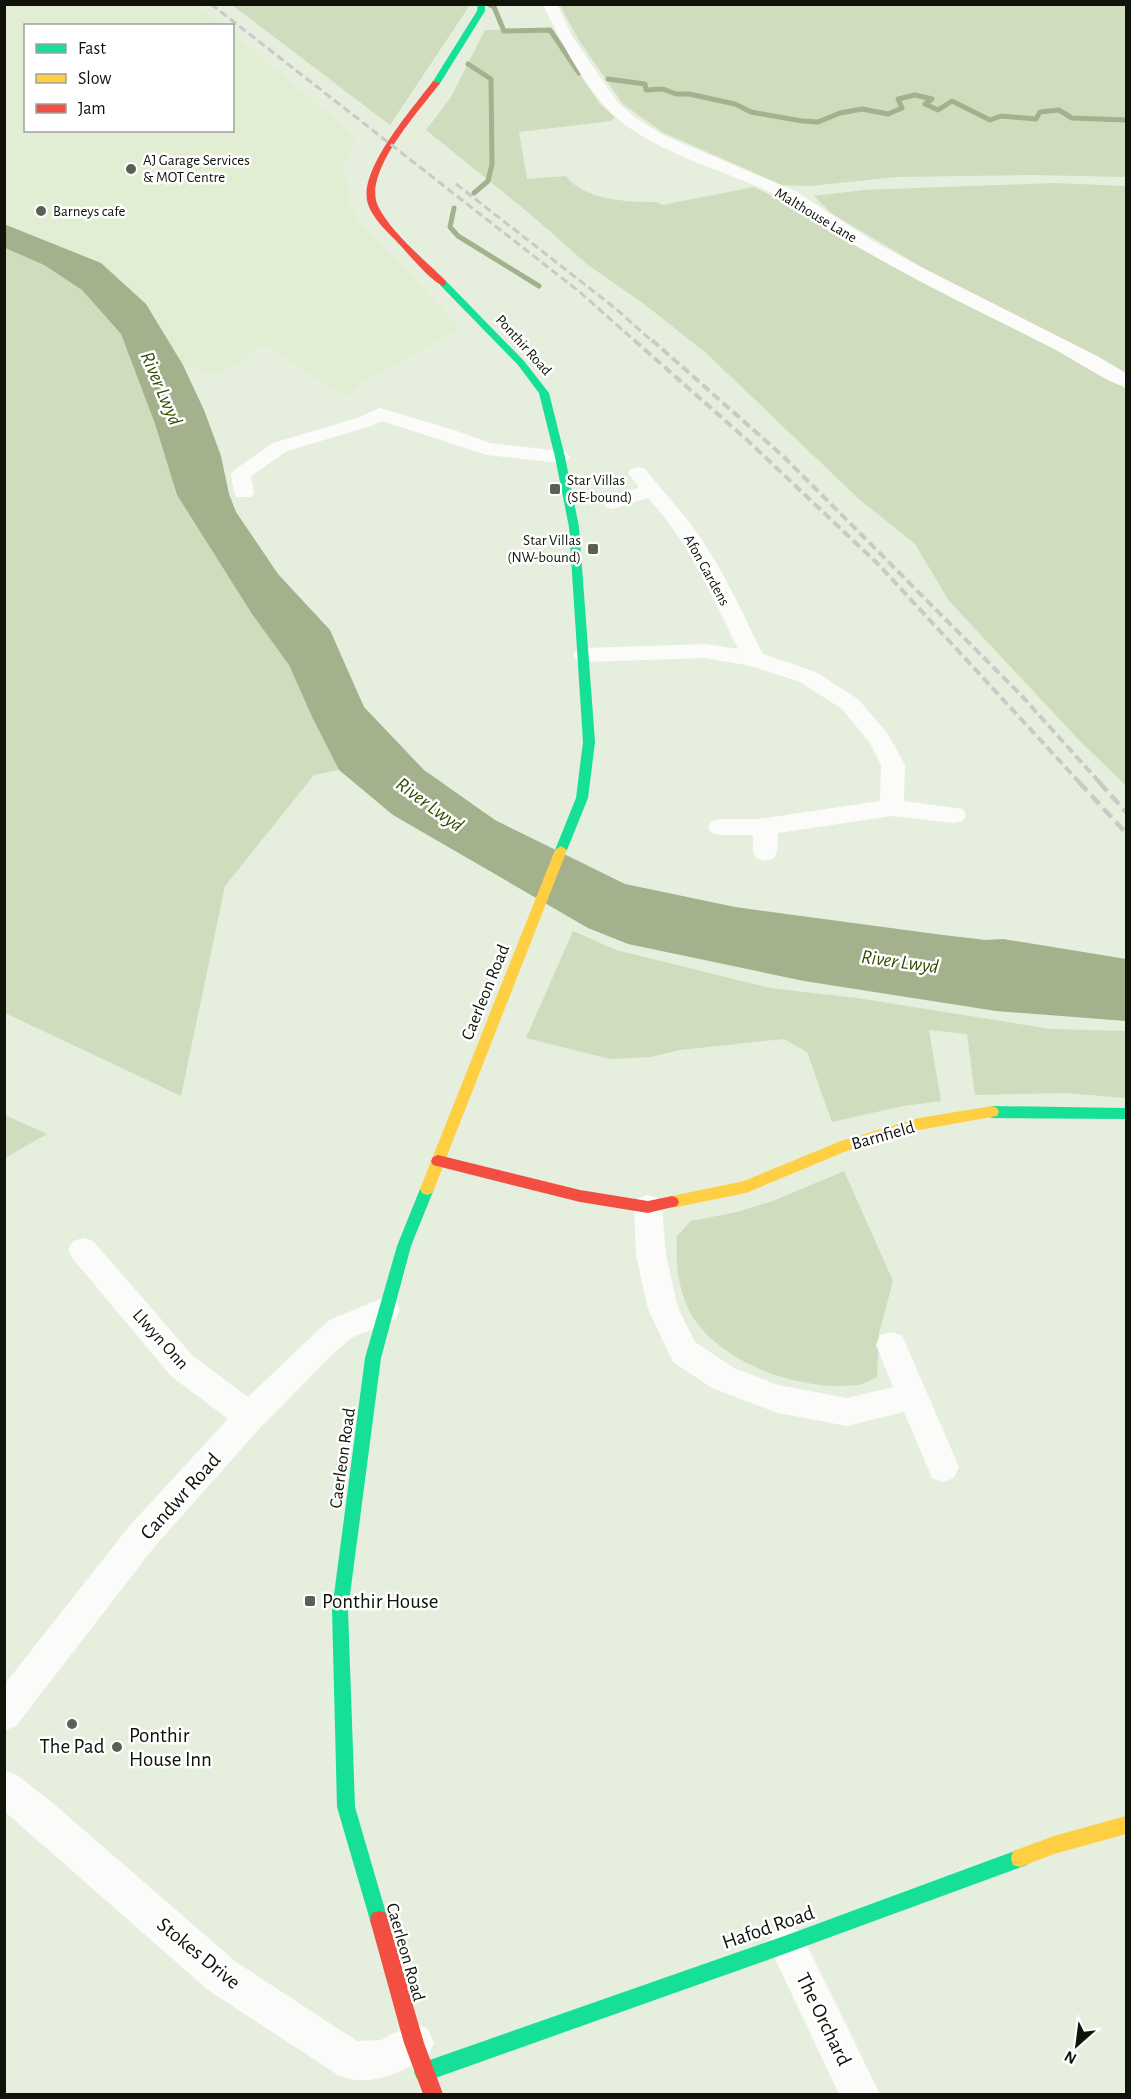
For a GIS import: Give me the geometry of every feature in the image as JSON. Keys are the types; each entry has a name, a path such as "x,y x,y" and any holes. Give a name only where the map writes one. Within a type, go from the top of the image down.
{"main road":[{"name":"Ponthir Road","path":"482,4 481,11 445,70 383,156 374,177 371,200 383,221 521,363 544,393 574,527 589,742 582,798 561,847"},
{"name":"Caerleon Road","path":"433,2094 419,2057 346,1807 340,1610 373,1358 385,1310 404,1246 561,847"},
{"name":"Barnfield","path":"438,1161 580,1196 648,1207 746,1187 846,1145 919,1124 984,1112 1126,1114"},
{"name":"Hafod Road","path":"419,2057 706,1971 787,1944 1054,1845 1126,1825"}],"street":[{"name":"Malthouse Lane","path":"550,4 565,36 612,106 630,121 657,138 791,196 865,244 1090,360 1126,381"},
{"path":"244,493 241,474 280,447 364,422 380,414 450,435 487,449 560,457"},
{"name":"Afon Gardens","path":"613,503 644,481 680,522 707,565 754,659"},
{"path":"584,656 706,651 754,659 808,677 850,704 880,739 893,765 892,808"},
{"path":"720,827 766,826 892,808 954,815"},
{"path":"765,852 766,826"},
{"path":"648,1207 651,1255 663,1309 684,1352 723,1377 778,1399 848,1412 913,1395"},
{"name":"Llwyn Onn","path":"82,1250 182,1366 250,1417"},
{"name":"Candwr Road","path":"4,1714 143,1535 250,1417 322,1344 340,1329 385,1310"},
{"path":"891,1345 943,1467"},
{"name":"Stokes Drive","path":"4,1788 41,1817 222,1976 352,2061 419,2057"},
{"name":"The Orchard","path":"787,1944 860,2094"}],"shaded area":[{"path":"5,5 197,5 221,24 24,24 24,132 234,132 234,35 356,137 343,166 350,204 361,225 461,328 360,383 345,397 265,344 252,350 246,360 215,375 183,365 165,335 101,263 5,224"},
{"path":"232,5 470,5 390,125"},
{"path":"560,5 1126,5 1126,177 1032,175 897,177 810,186 782,185 662,132 623,104 578,39"},
{"path":"485,30 550,30 600,104 615,117 611,121 519,132 527,179 566,176 584,191 595,195 620,200 657,202 662,205 754,187 795,207 848,242 1106,376 1126,389 1126,786 1079,740 949,601 915,544 859,499 706,353 644,304 588,265 530,214 426,130 451,97"},
{"path":"1054,183 1126,186 1126,375 947,282 831,213 814,196 864,190"},
{"path":"5,248 44,265 82,290 121,334 155,424 177,495 252,614 289,665 339,770 314,775 225,886 181,1096 5,1013"},
{"path":"573,931 616,950 770,988 857,998 1051,1029 1126,1031 1126,1098 1065,1093 975,1095 967,1034 929,1030 941,1101 903,1106 832,1122 807,1052 784,1039 680,1050 651,1057 610,1059 526,1038"},
{"path":"5,1115 47,1134 5,1158"},
{"path":"844,1171 893,1281 879,1333 877,1377 859,1385 815,1384 772,1374 732,1355 701,1328 688,1307 678,1272 677,1236 691,1221 737,1212 773,1201"}],"water":[{"name":"River Lwyd","path":"4,224 101,263 146,304 183,365 204,410 221,456 229,494 236,512 278,574 330,630 364,707 424,770 495,820 625,884 735,907 943,935 986,940 1003,939 1126,959 1126,1021 996,1011 804,981 628,944 588,928 393,815 339,770 289,665 252,614 177,495 155,424 121,334 82,290 44,265 5,248"}],"waterway":[{"path":"490,5 494,7 504,31 550,30 579,73"},
{"path":"468,64 491,79 492,164 488,181 474,193"},
{"path":"608,79 645,84 646,90 663,89 676,94 689,94 735,104 751,112 802,121 818,122 840,113 862,109 888,114 902,108 898,99 915,95 932,99 925,104 938,110 952,101 990,120 1001,116 1036,119 1040,112 1059,110 1072,118 1126,120"},
{"path":"454,208 450,227 458,236 539,286"}],"railway":[{"path":"211,4 581,293 636,342"},
{"path":"456,184 615,308 653,342"},
{"path":"634,340 747,440 879,565 1081,784"},
{"path":"652,340 784,457 1020,694 1101,784"},
{"path":"1079,782 1126,833"},
{"path":"1099,782 1126,812"}],"traffic: fast":[{"path":"436,83 481,11 482,4"},
{"path":"443,283 521,363 544,393 560,457 574,527 589,742 582,798 561,850"},
{"path":"992,1112 1126,1114"},
{"path":"379,1920 346,1807 340,1610 373,1358 404,1246 427,1189"},
{"path":"424,2072 787,1944 1020,1858"}],"traffic: slow":[{"path":"427,1189 561,850"},
{"path":"672,1202 746,1187 846,1145 919,1124 992,1112"},
{"path":"1020,1858 1054,1845 1126,1825"}],"traffic: jam":[{"path":"436,83 394,138 385,154 372,185 371,199 381,218 391,230 443,283"},
{"path":"438,1161 580,1196 648,1207 672,1202"},
{"path":"379,1920 414,2043 433,2094"}],"place":[{"name":"AJ Garage Services & MOT Centre","path":"131,169"},
{"name":"Barneys cafe","path":"41,211"},
{"name":"Star Villas (SE-bound)","path":"555,489"},
{"name":"Star Villas (NW-bound)","path":"593,549"},
{"name":"Ponthir House","path":"310,1601"},
{"name":"The Pad","path":"72,1724"},
{"name":"Ponthir House Inn","path":"117,1747"}]}
